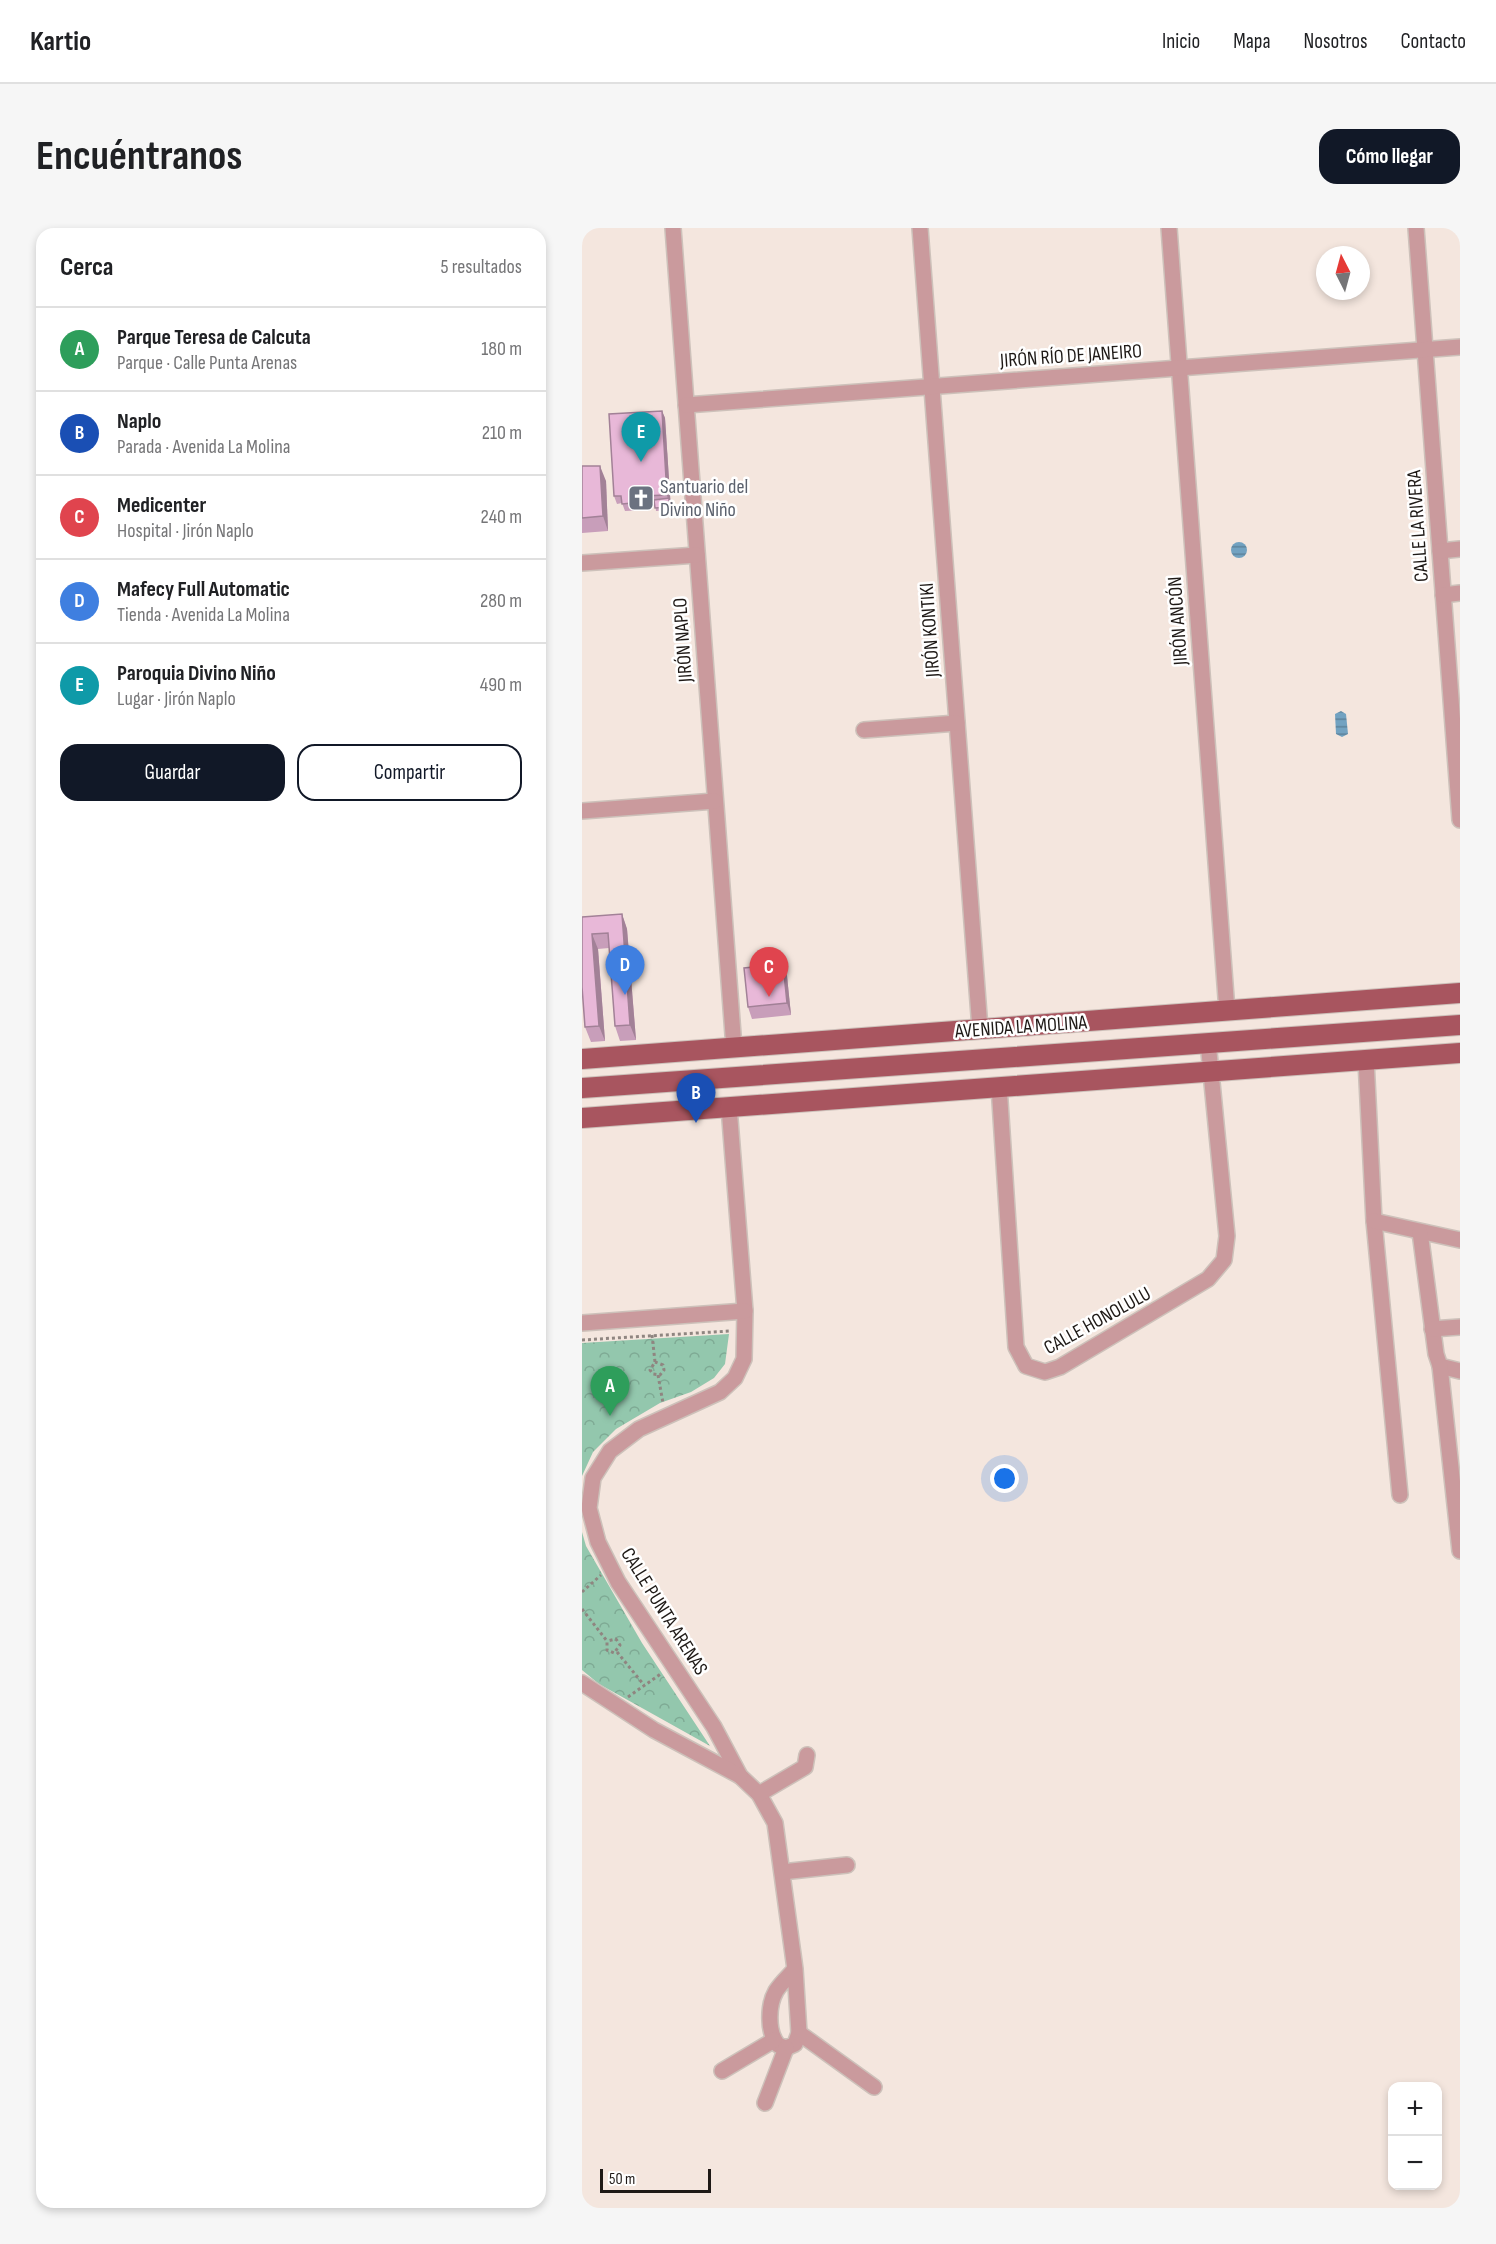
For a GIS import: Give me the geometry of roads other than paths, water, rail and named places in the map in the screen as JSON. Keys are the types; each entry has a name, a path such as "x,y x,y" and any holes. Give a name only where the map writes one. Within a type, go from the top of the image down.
{"main road":[{"name":"AVENIDA LA MOLINA","path":"582,1059 1460,993"},
{"name":"AVENIDA LA MOLINA","path":"582,1088 1460,1024"},
{"path":"582,1118 1460,1053"}],"street":[{"name":"JIRÓN NAPLO","path":"673,228 734,1048"},
{"name":"JIRÓN KONTIKI","path":"920,228 980,1029"},
{"name":"JIRÓN ANCÓN","path":"1169,228 1227,1011"},
{"name":"CALLE LA RIVERA","path":"1416,228 1460,820"},
{"name":"JIRÓN RÍO DE JANEIRO","path":"686,405 1460,347"},
{"path":"1440,551 1460,549"},
{"path":"582,563 697,555"},
{"path":"1443,595 1460,593"},
{"path":"864,730 957,723"},
{"path":"582,811 716,801"},
{"name":"CALLE HONOLULU","path":"999,1086 1016,1347 1026,1366 1039,1371 1060,1367 1170,1303 1208,1279 1220,1267 1228,1244 1218,1123 1208,1042"},
{"path":"1366,1060 1374,1221 1400,1495"},
{"name":"CALLE PUNTA ARENAS","path":"729,1107 746,1349 735,1378 720,1392 639,1429 617,1444 597,1468 589,1498 594,1530 608,1564 714,1727 740,1776"},
{"path":"1374,1221 1460,1240"},
{"path":"1420,1232 1432,1329 1440,1366 1460,1551"},
{"path":"582,1323 745,1311"},
{"path":"1432,1329 1460,1327"},
{"path":"1440,1366 1460,1371"},
{"name":"CALLE PUNTA ARENAS","path":"582,1683 654,1730 740,1776 759,1794 775,1823 795,1969 799,2033"},
{"path":"759,1794 805,1767 807,1755"},
{"path":"782,1872 847,1865"},
{"path":"780,2044 771,2032 771,2003 776,1990 795,1969"},
{"path":"722,2071 780,2044 795,2044 799,2033 874,2087"},
{"path":"765,2103 780,2044"}],"water":[{"path":"1239,542 1245,544 1247,550 1245,556 1239,558 1233,556 1231,550 1233,544"},
{"path":"1341,711 1346,714 1348,734 1342,737 1336,734 1335,714"}],"place":[{"name":"Paroquia Divino Niño","path":"641,462"},
{"name":"Santuario del Divino Niño","path":"641,498"},
{"name":"Mafecy Full Automatic","path":"625,995"},
{"name":"Medicenter","path":"769,997"},
{"name":"Naplo","path":"696,1123"},
{"name":"Parque Teresa de Calcuta","path":"610,1416"}]}
